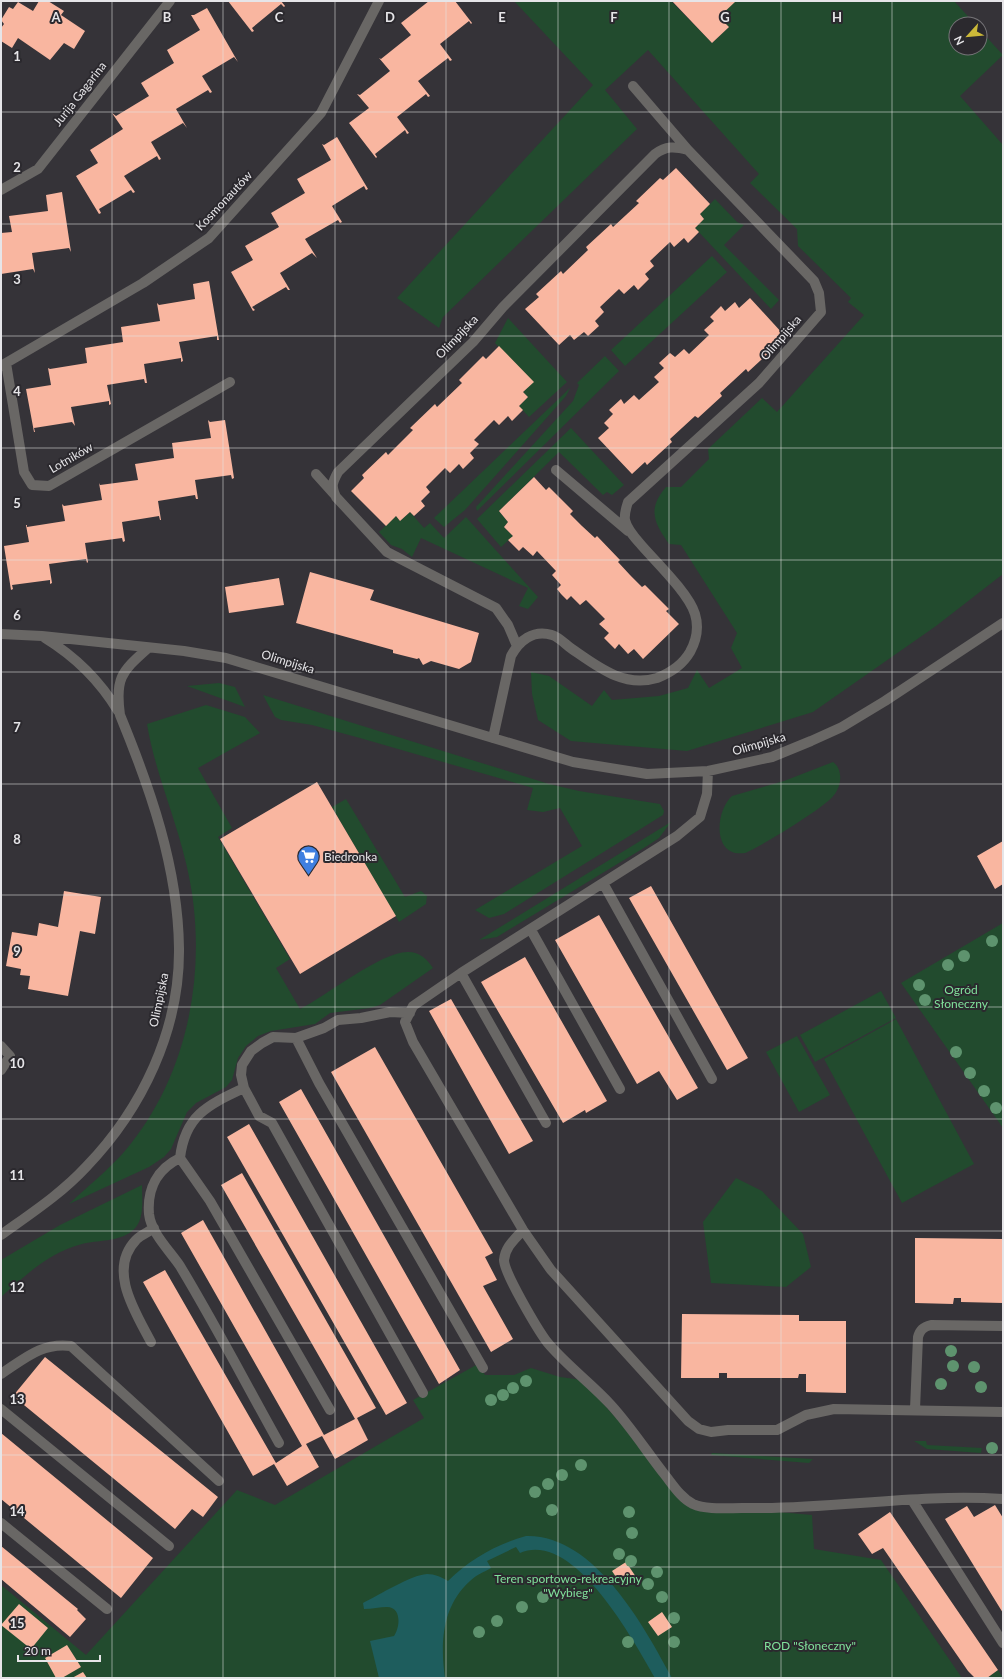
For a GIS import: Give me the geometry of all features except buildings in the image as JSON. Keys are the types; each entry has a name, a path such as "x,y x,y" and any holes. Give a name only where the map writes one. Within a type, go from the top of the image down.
{"street":[{"name":"Jurija Gagarina","path":"1,190 38,169 170,1"},
{"name":"Kosmonautów","path":"3,365 143,283 209,238 321,113 379,1"},
{"name":"Olimpijska","path":"632,534 625,520 628,502 759,383 821,312 819,293 814,281 688,150 633,86"},
{"name":"Olimpijska","path":"336,497 332,489 332,482 338,472 473,342 503,307 654,154 664,148 676,146 688,150"},
{"name":"Lotników","path":"3,365 24,472 32,485 48,486 230,382"},
{"name":"Olimpijska","path":"517,646 529,636 541,633 554,635 591,662 620,679 647,681 666,675 681,664 690,652 698,632 695,614 683,594 632,534 556,470"},
{"path":"316,474 387,552 496,608 508,625 517,646 511,656 493,738"},
{"name":"Olimpijska","path":"120,715 117,695 121,681 128,666 147,649 184,651 234,660 573,762 647,774 708,771 772,757 842,727 1003,624"},
{"path":"1,634 42,636 147,649"},
{"name":"Olimpijska","path":"1,1235 41,1207 85,1168 112,1137 135,1106 159,1057 173,1005 178,976 179,948 174,890 163,835 120,715 108,694 90,672 61,648 42,636"},
{"path":"708,771 707,794 700,817 677,836 461,973 413,1006 405,1022 413,1042 523,1230 551,1270 688,1421 698,1429 711,1432 728,1430 777,1430 800,1417 819,1410 834,1409 915,1409 1003,1412"},
{"path":"602,883 712,1079"},
{"path":"531,930 620,1089"},
{"path":"461,973 546,1123"},
{"path":"410,1013 390,1012 362,1018 338,1020 324,1028 296,1038 273,1037 251,1051 242,1065 241,1075 244,1088 259,1116 272,1123 423,1392"},
{"path":"296,1038 319,1083 483,1368"},
{"path":"1,1046 10,1056 1,1070"},
{"path":"244,1088 210,1104 198,1114 189,1126 182,1141 180,1158 210,1201 330,1410"},
{"path":"180,1158 165,1167 157,1175 149,1199 149,1216 154,1228 179,1266 279,1443"},
{"path":"151,1342 128,1298 124,1276 126,1257 136,1240 154,1228"},
{"path":"523,1230 509,1245 504,1261 509,1277 547,1342 610,1404 639,1438 679,1493 693,1504 711,1507 774,1509 974,1497 1003,1499"},
{"path":"915,1409 918,1337 924,1327 931,1325 1003,1326"},
{"path":"1,1374 32,1353 57,1344 71,1346 219,1482"},
{"path":"1,1409 169,1546"},
{"path":"912,1500 1003,1643"},
{"path":"1,1522 107,1609"}],"green space":[{"path":"514,1 671,1 712,43 729,27 719,17 734,1 954,1 968,16 948,16 948,56 988,56 988,39 1003,55 960,96 1003,145 1003,574 936,626 813,712 687,751 571,741 538,720 532,694 531,672 549,676 592,706 604,690 612,700 659,696 688,688 697,670 709,688 742,668 731,648 737,633 681,545 669,544 664,536 656,523 656,502 666,487 681,487 709,459 708,449 762,398 777,412 864,315 848,302 851,298 798,246 797,229 750,183 759,174 648,50 605,90 637,129 443,317 439,328 397,298 593,85"},
{"path":"715,199 737,222 744,225 724,245 779,300 771,309 695,228 704,219 700,214"},
{"path":"712,256 727,272 625,366 611,350"},
{"path":"508,318 567,382 529,417 519,406 528,397 523,392 533,382 495,343"},
{"path":"605,356 619,371 477,511 476,507 573,401 579,385 577,383"},
{"path":"570,388 566,396 465,510 444,527 434,518"},
{"path":"571,428 624,485 612,495 607,492 603,495 559,452 499,511 508,522 504,527 513,536 501,547 477,519"},
{"path":"410,512 424,528 430,523 444,538 466,517 538,597 528,609 519,606 528,588 421,538 412,557 402,549 391,545 379,532 396,516 400,521"},
{"path":"219,683 235,687 245,707 187,686"},
{"path":"263,695 549,784 579,791 660,804 664,811 663,815 504,914 489,918 475,910 582,846 560,808 543,812 527,810 533,788 312,725 281,720 275,717"},
{"path":"206,705 245,717 260,733 198,768 232,828 218,837 290,959 276,968 300,1009 369,966 397,954 408,952 416,953 426,959 433,968 380,1005 370,1008 330,1013 315,1024 271,1031 258,1036 246,1046 238,1058 232,1080 226,1087 196,1103 187,1112 171,1149 164,1157 149,1167 69,1204 118,1159 147,1121 165,1088 179,1052 189,1015 195,977 196,939 193,900 186,863 155,759 147,724"},
{"path":"833,762 840,773 840,782 837,791 828,801 792,826 745,853 734,853 727,848 722,841 720,822 726,803 732,796 784,781"},
{"path":"346,799 405,897 421,891 427,896 426,904 399,922 332,807"},
{"path":"671,822 659,838 647,846 497,937 479,940"},
{"name":"Ogród Słoneczny","path":"1003,923 1003,1128 901,983"},
{"path":"881,991 896,1018 815,1062 800,1035"},
{"path":"896,1019 974,1164 902,1203 824,1059"},
{"path":"797,1036 830,1095 799,1112 766,1052"},
{"path":"736,1178 762,1191 803,1234 811,1267 786,1287 711,1283 703,1222"},
{"path":"142,1185 141,1216 136,1227 127,1235 82,1244 59,1253 38,1266 1,1297 1,1260 60,1225"},
{"path":"478,1364 485,1375 514,1375 531,1368 560,1377 582,1380 693,1504 812,1515 814,1549 881,1560 962,1678 1,1678 1,1585 86,1655 237,1490 275,1505 424,1418 413,1400"},
{"path":"914,1441 926,1441 927,1445 982,1448 981,1453 927,1449"},
{"path":"712,1453 813,1459 809,1463 711,1455"},
{"path":"998,1670 1003,1678 987,1678"}],"water":[{"path":"526,1536 551,1539 574,1550 595,1566 614,1587 631,1610 647,1634 672,1678 655,1678 617,1616 600,1593 581,1572 561,1557 540,1550 520,1553 516,1547 487,1561 491,1568 472,1579 461,1591 448,1613 443,1639 443,1665 445,1678 379,1678 370,1641 394,1636 398,1628 398,1618 395,1610 392,1608 384,1607 364,1609 363,1603 420,1575 433,1575 448,1581 465,1566 484,1553 505,1543"}],"place":[{"name":"Biedronka","path":"308,876"}],"park label":[{"name":"Teren sportowo-rekreacyjny \"Wybieg\"","path":"568,1586"},
{"name":"ROD \"Słoneczny\"","path":"810,1646"}]}
